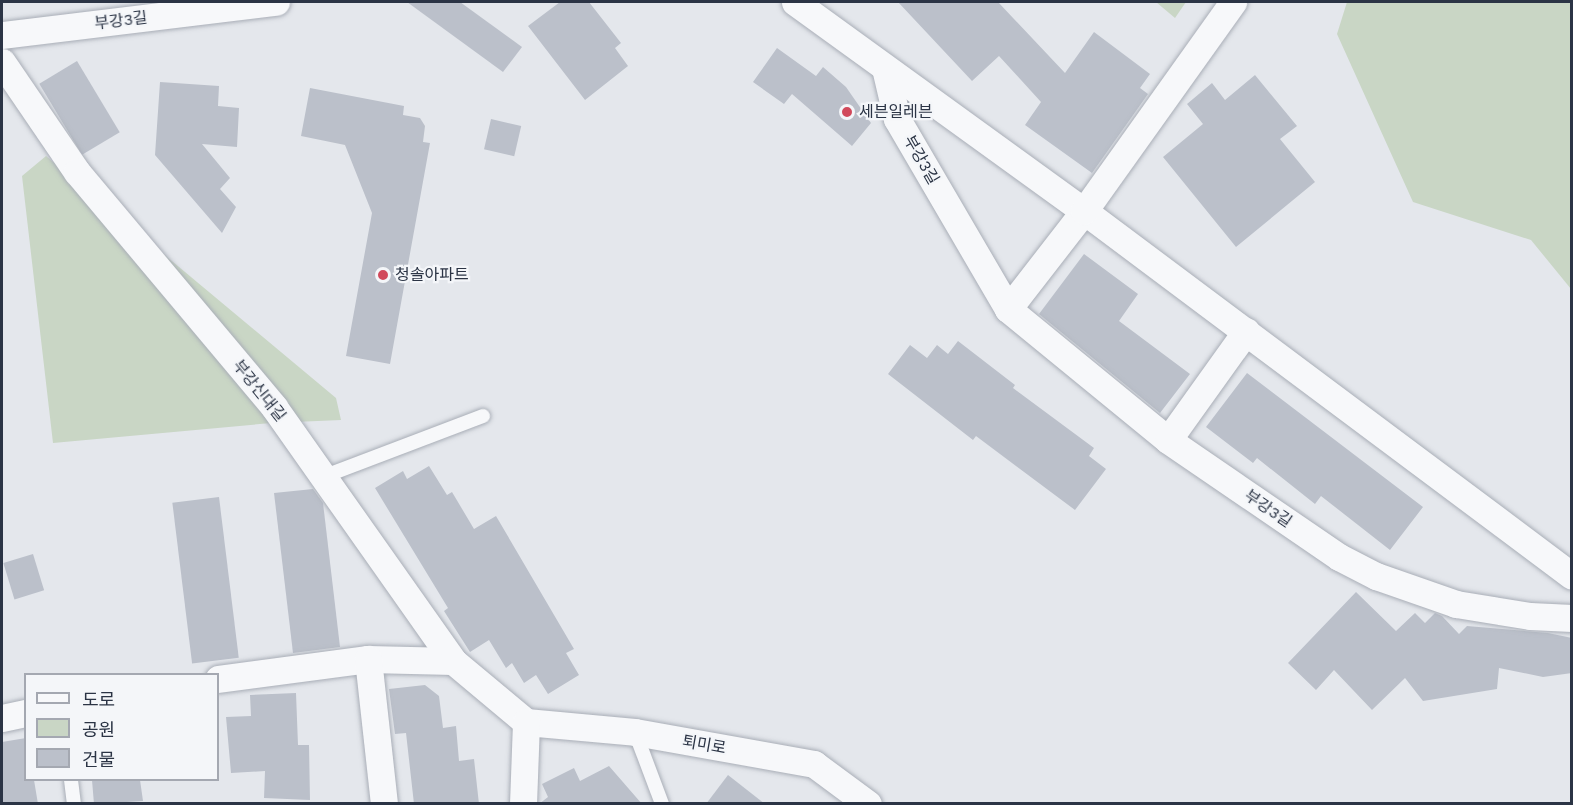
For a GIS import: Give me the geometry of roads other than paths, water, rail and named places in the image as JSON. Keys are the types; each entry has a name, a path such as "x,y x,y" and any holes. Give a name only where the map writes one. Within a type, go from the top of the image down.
{"street":[{"name":"부강3길","path":"2,35 276,2"},
{"path":"795,2 1084,211 1572,576"},
{"path":"1008,309 1084,211 1233,2"},
{"name":"부강신대길","path":"2,62 77,172 274,407 325,476 453,661"},
{"name":"부강3길","path":"885,68 897,119 1008,309 1168,440 1339,557 1376,576 1456,604 1530,616 1572,618"},
{"path":"1168,440 1246,331"},
{"path":"368,659 384,804"},
{"path":"219,680 368,659 453,661 526,722 523,804"},
{"path":"2,718 24,713"},
{"name":"퇴미로","path":"526,722 635,732 814,764 868,804"}],"lane":[{"path":"325,476 483,416"},
{"path":"635,732 662,804"},
{"path":"71,781 74,804"}],"place":[{"name":"세븐일레븐","path":"847,112"},
{"name":"청솔아파트","path":"383,275"}]}
